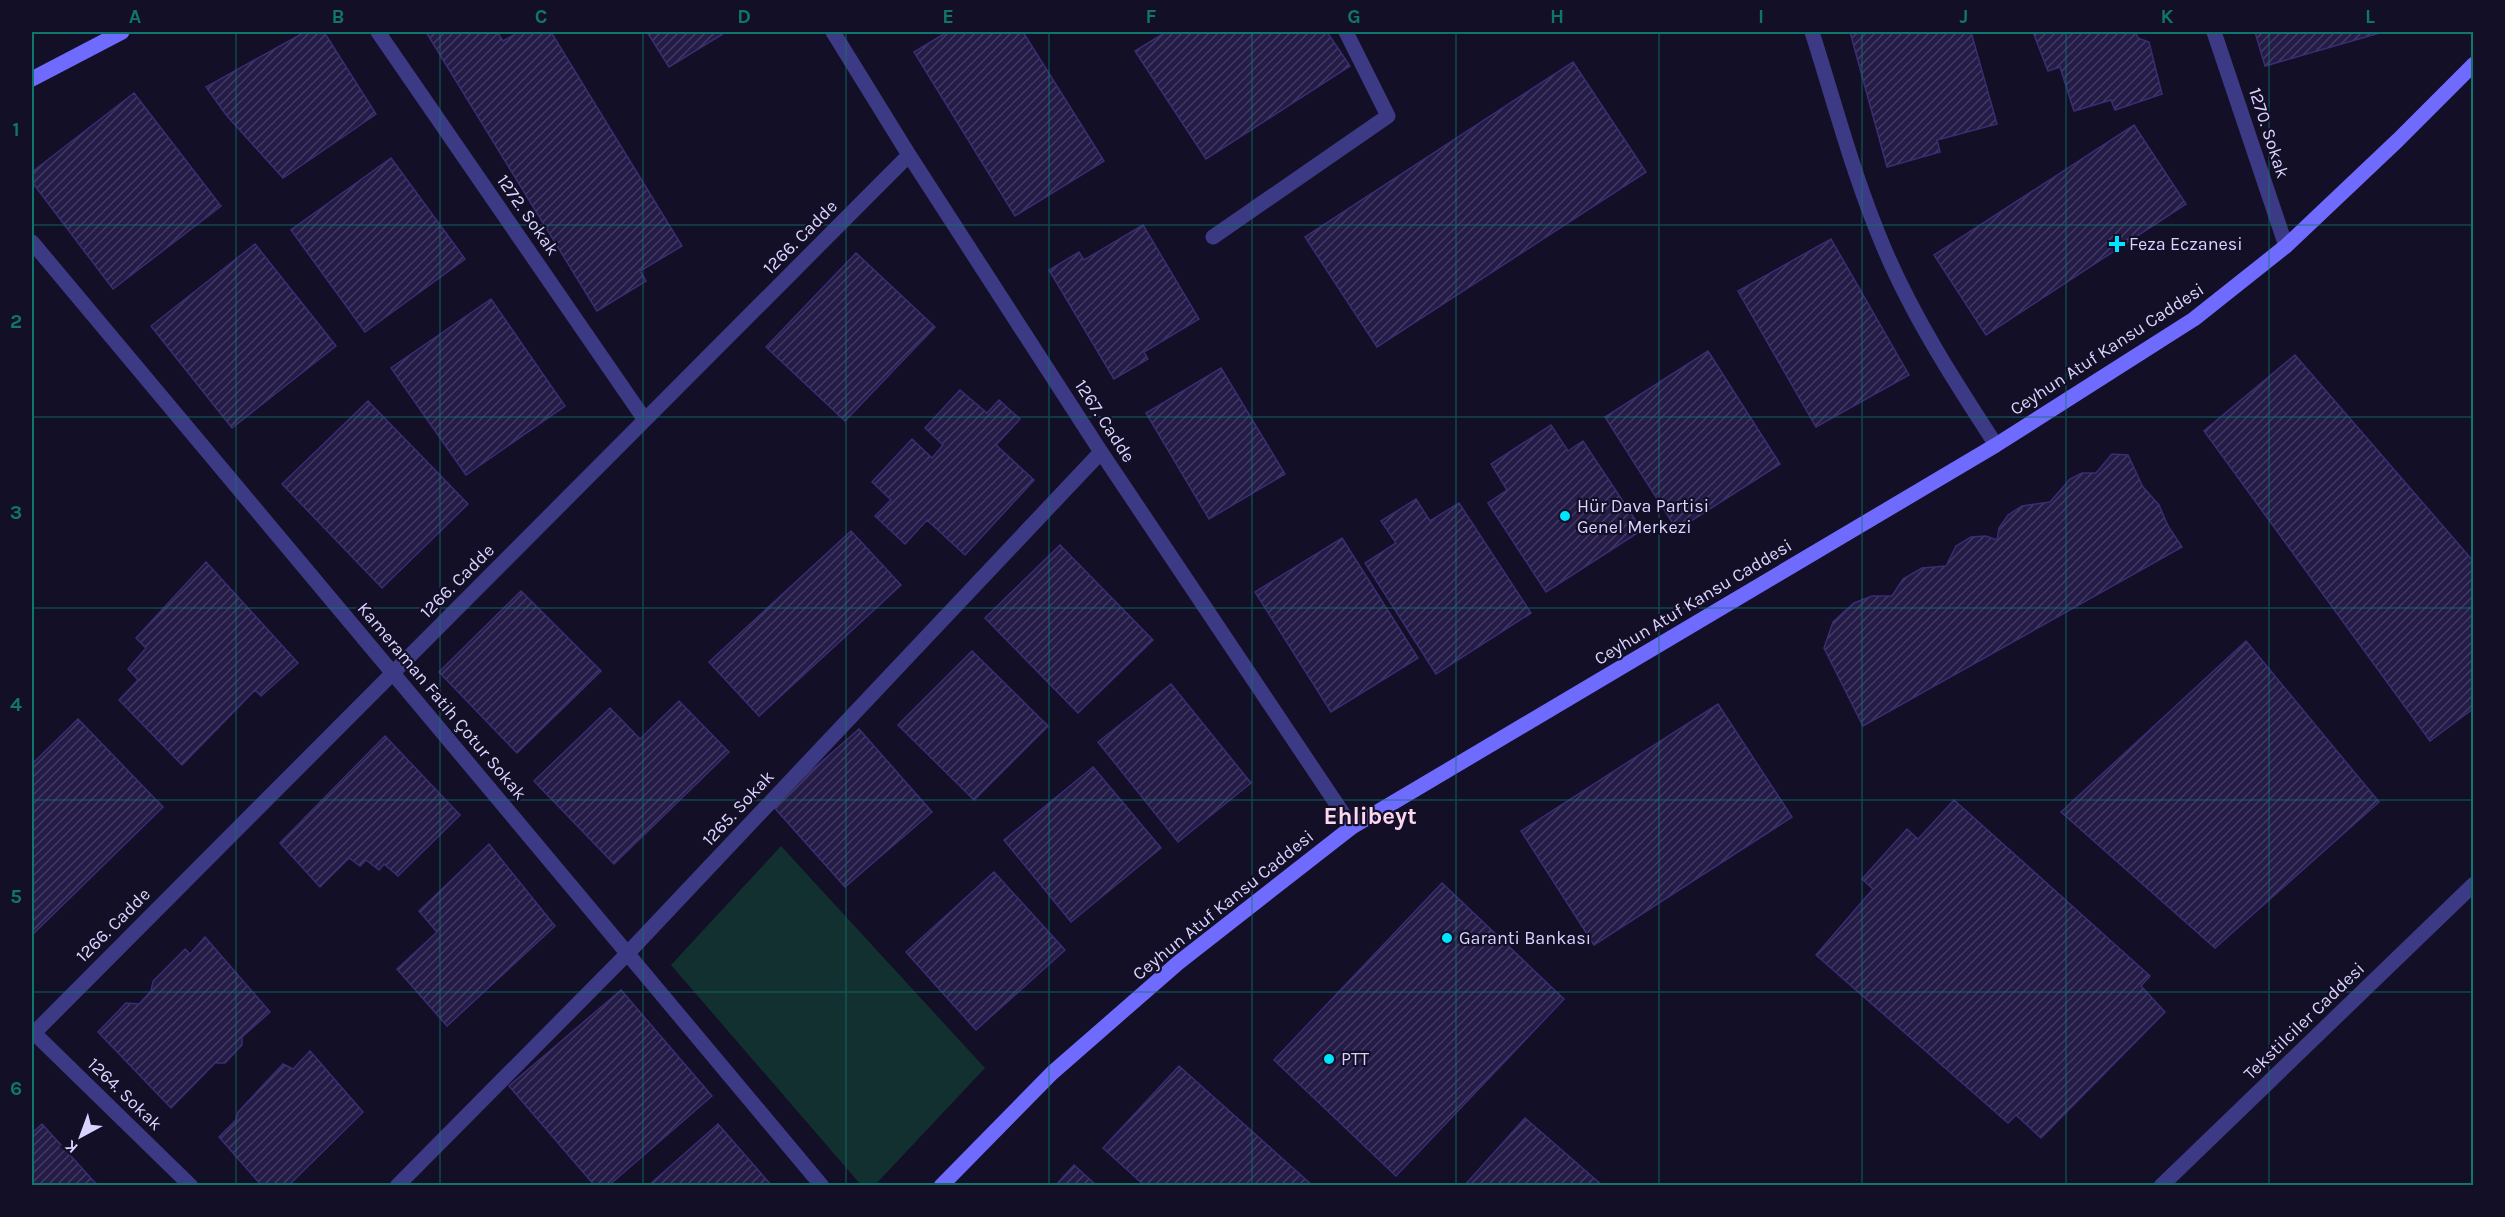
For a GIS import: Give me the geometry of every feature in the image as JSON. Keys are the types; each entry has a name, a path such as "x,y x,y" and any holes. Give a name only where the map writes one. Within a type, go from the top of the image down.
{"main road":[{"path":"32,79 122,32"},
{"name":"Ceyhun Atuf Kansu Caddesi","path":"941,1185 1052,1073 1169,971 1352,827 1996,445 2194,319 2286,246 2474,64"}],"street":[{"name":"1272. Sokak","path":"378,32 645,420"},
{"name":"1267. Cadde","path":"833,32 909,155 1101,452 1352,827"},
{"path":"1213,237 1388,116 1346,32"},
{"path":"1812,32 1866,204 1885,250 1935,346 1996,445"},
{"name":"1270. Sokak","path":"2214,32 2286,246"},
{"name":"1266. Cadde","path":"32,1033 909,155"},
{"name":"Kameraman Fatih Çotur Sokak","path":"32,242 822,1185"},
{"name":"1265. Sokak","path":"397,1185 628,953 1101,452"},
{"name":"Tekstilciler Caddesi","path":"2162,1185 2474,884"},
{"name":"1264. Sokak","path":"32,1033 190,1185"}],"green space":[{"path":"781,846 985,1068 875,1185 861,1185 671,965"}],"building":[{"path":"305,32 324,32 376,114 283,178 227,116 206,87"},
{"path":"426,32 497,32 503,41 519,32 551,32 682,246 640,271 646,281 597,311"},
{"path":"647,32 726,32 669,67"},
{"path":"947,32 1023,32 1104,161 1015,216 914,52"},
{"path":"1166,32 1327,32 1350,66 1206,159 1135,51"},
{"path":"1850,32 1971,32 1997,124 1937,140 1940,152 1887,167"},
{"path":"2033,32 2135,32 2138,38 2149,42 2162,94 2115,110 2111,100 2074,111 2060,67 2048,71"},
{"path":"2255,32 2383,32 2265,66"},
{"path":"1573,62 1646,172 1377,347 1305,237"},
{"path":"134,93 221,206 113,289 32,182 32,172"},
{"path":"2134,125 2186,204 1986,335 1934,255"},
{"path":"391,158 465,259 365,332 291,230"},
{"path":"1143,225 1199,319 1144,352 1148,359 1114,379 1049,270 1079,252 1084,260"},
{"path":"1831,239 1909,375 1816,427 1738,291"},
{"path":"255,244 336,346 232,428 151,326"},
{"path":"856,253 935,327 845,421 766,347"},
{"path":"491,299 565,406 466,475 391,368"},
{"path":"1708,351 1780,464 1677,530 1605,417"},
{"path":"2295,355 2474,562 2474,708 2430,741 2204,431"},
{"path":"1221,368 1285,474 1209,519 1146,413"},
{"path":"960,390 987,413 999,400 1020,419 996,445 1034,480 965,555 927,520 905,544 875,516 891,500 872,482 912,439 932,458 943,445 925,428"},
{"path":"368,401 468,504 382,588 282,484"},
{"name":"Hür Dava Partisi Genel Merkezi","path":"1551,425 1568,451 1583,441 1642,530 1546,592 1488,503 1507,490 1491,464"},
{"path":"2112,454 2128,455 2143,487 2159,505 2168,526 2182,547 1863,726 1824,648 1833,622 1854,603 1872,596 1892,596 1903,579 1922,568 1946,566 1956,546 1971,537 1986,536 1997,540 1999,528 2008,515 2022,506 2050,502 2070,479 2082,473 2096,473"},
{"path":"1416,499 1430,521 1459,503 1531,613 1436,674 1365,563 1396,543 1381,521"},
{"path":"851,531 901,585 759,716 709,662"},
{"path":"1342,538 1418,658 1331,712 1255,592"},
{"path":"1060,545 1153,640 1078,713 985,618"},
{"path":"206,562 298,663 261,696 255,690 182,765 119,700 138,680 128,669 146,648 136,638"},
{"path":"521,591 601,671 517,753 439,672"},
{"path":"2246,641 2379,802 2215,948 2061,812"},
{"path":"972,651 1048,726 974,800 898,725"},
{"path":"1171,684 1251,783 1178,842 1098,742"},
{"path":"679,701 729,752 614,864 534,781 610,708 640,739"},
{"path":"1718,704 1792,817 1594,945 1521,831"},
{"path":"78,719 163,807 32,935 32,764"},
{"path":"859,729 932,812 845,887 772,805"},
{"path":"385,736 460,815 398,876 384,864 379,870 366,860 360,866 349,858 320,887 280,843"},
{"path":"1093,767 1161,848 1071,922 1004,840"},
{"path":"1954,800 2150,976 2141,986 2165,1012 2041,1138 2016,1115 2008,1123 1816,955 1873,889 1862,879 1907,829 1918,839"},
{"path":"489,844 555,926 447,1026 397,969 437,932 419,911"},
{"path":"994,872 1065,950 976,1030 906,952"},
{"path":"1442,883 1564,999 1396,1176 1274,1060"},
{"path":"205,937 270,1012 242,1037 242,1045 225,1063 215,1063 171,1108 98,1032 126,1003 139,1004 151,991 153,981 185,949 190,954"},
{"path":"621,990 712,1096 608,1186 595,1186 509,1086"},
{"path":"310,1051 363,1112 288,1186 262,1186 219,1137 236,1120 238,1112 283,1064 293,1069"},
{"path":"1179,1066 1313,1186 1145,1186 1103,1148"},
{"path":"1525,1118 1603,1186 1464,1186"},
{"path":"42,1124 98,1186 32,1186 32,1133"},
{"path":"718,1124 772,1186 648,1186"},
{"path":"1074,1165 1097,1186 1055,1186"}],"place":[{"name":"Feza Eczanesi","path":"2117,244"},
{"name":"Hür Dava Partisi Genel Merkezi","path":"1565,516"},
{"name":"Garanti Bankası","path":"1447,938"},
{"name":"PTT","path":"1329,1059"}],"district":[{"name":"Ehlibeyt","path":"1370,816"}]}
